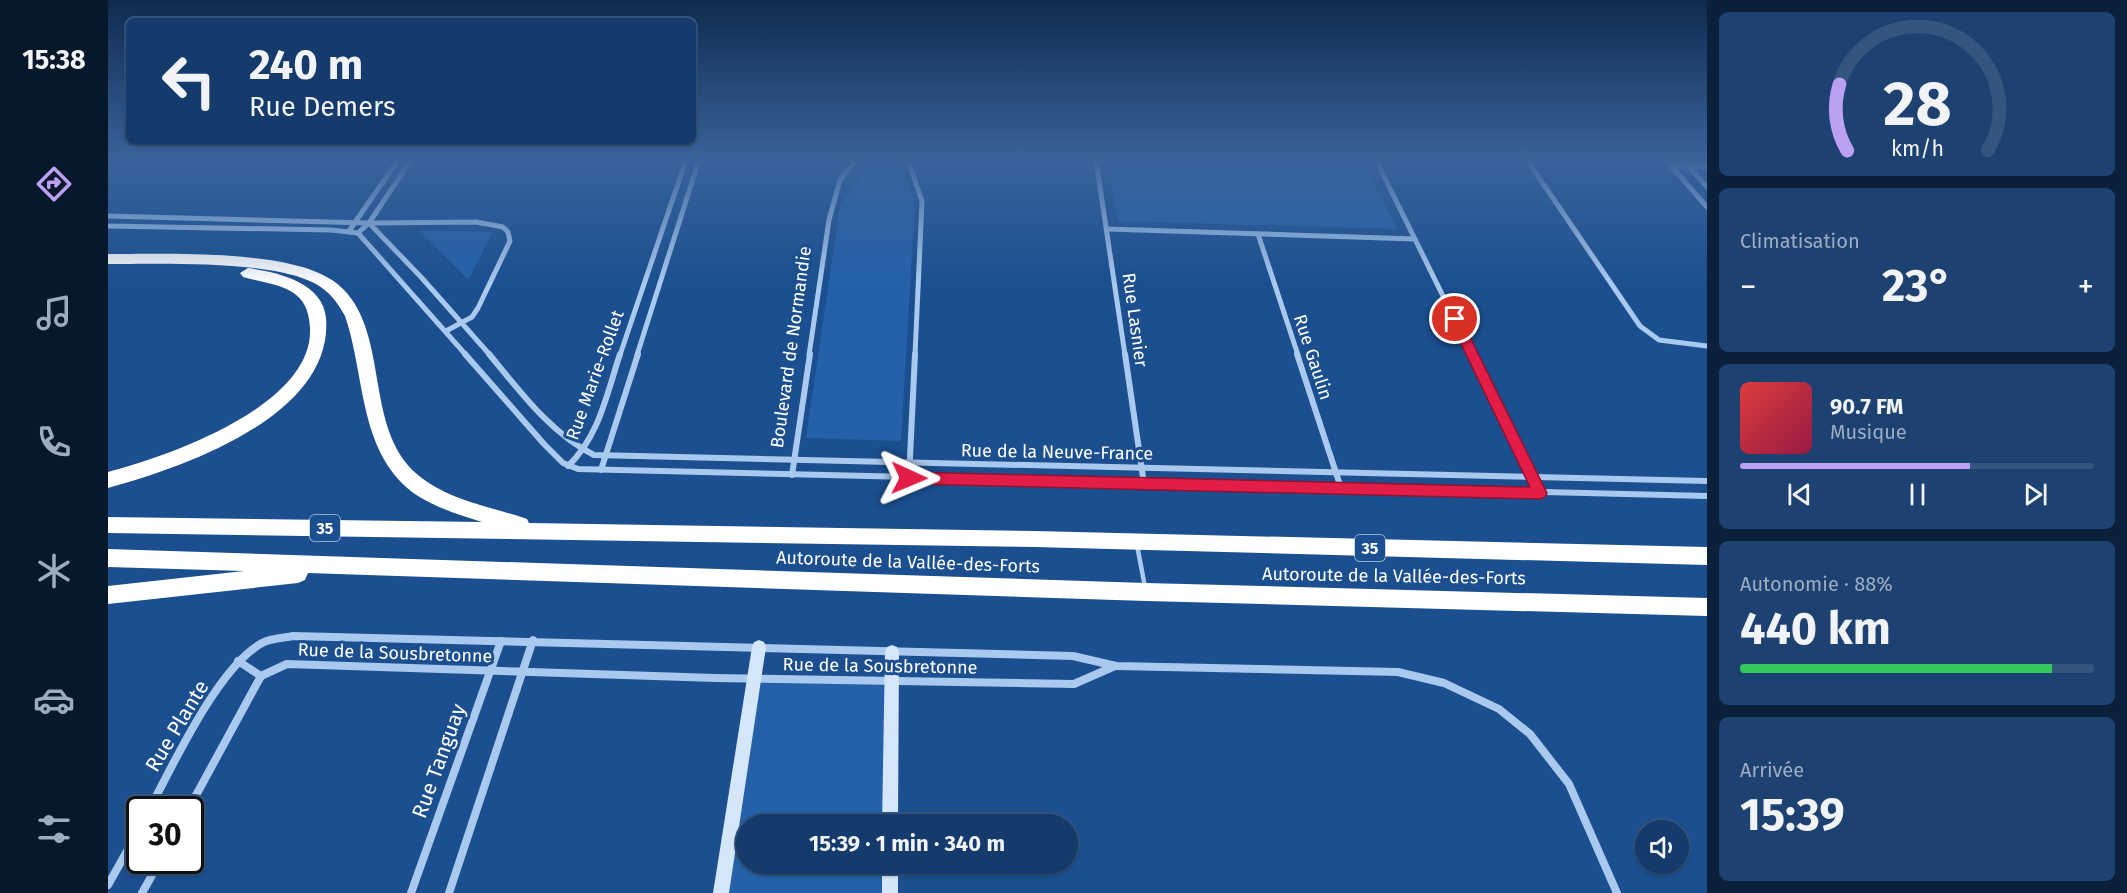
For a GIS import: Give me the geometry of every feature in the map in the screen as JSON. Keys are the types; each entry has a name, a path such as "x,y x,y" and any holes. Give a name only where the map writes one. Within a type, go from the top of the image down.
{"highway":[{"path":"108,259 264,263 300,271 326,283 350,307 358,330 382,437 402,471 420,487 453,506 542,532"},
{"path":"108,270 238,273 270,277 295,286 307,297 316,308 319,323 316,350 307,366 282,396 260,414 231,434 199,450 160,466 108,480"},
{"name":"Autoroute de la Vallée-des-Forts","path":"108,525 1137,542 1707,556"},
{"name":"Autoroute de la Vallée-des-Forts","path":"108,558 1146,592 1707,607"},
{"path":"108,595 366,567"}],"street":[{"path":"349,231 369,202"},
{"path":"358,233 369,223 383,202"},
{"name":"Rue Marie-Rollet","path":"568,466 583,452 594,432 672,202"},
{"name":"Rue Marie-Rollet","path":"601,470 686,202"},
{"name":"Boulevard de Normandie","path":"792,475 835,202"},
{"path":"909,478 922,202"},
{"name":"Rue Lasnier","path":"1103,202 1144,484"},
{"path":"1397,202 1540,493"},
{"path":"1555,202 1640,326 1659,340 1707,346"},
{"path":"108,216 488,224 507,230 511,238 509,245 478,308 463,323 446,331"},
{"path":"369,223 463,323 549,422 583,452"},
{"path":"108,226 358,233 544,444 568,466"},
{"path":"1107,229 1416,239"},
{"name":"Rue Gaulin","path":"1258,234 1341,489"},
{"path":"642,289 658,289"},
{"name":"Rue de la Neuve-France","path":"583,452 606,456 1707,482"},
{"name":"Rue de la Neuve-France","path":"568,466 601,470 1707,496"},
{"name":"Rue de la Sousbretonne","path":"238,661 260,643 293,636 532,640 1073,656 1116,666 1398,672 1444,683 1499,709 1530,734 1569,784 1617,893"},
{"path":"448,893 532,640"},
{"name":"Rue Tanguay","path":"411,893 501,641"},
{"path":"721,893 759,647"},
{"path":"890,814 892,652"},
{"path":"196,796 261,676 238,661"},
{"name":"Rue Plante","path":"157,796 198,722 238,661"},
{"name":"Rue de la Sousbretonne","path":"261,676 287,664 754,679 1074,684 1116,666"},
{"path":"108,885 126,853"},
{"path":"142,893 153,874"},
{"path":"890,874 890,893"}],"lane":[{"path":"189,227 197,218"},
{"path":"1137,542 1146,592"}],"shaded area":[{"path":"843,202 915,203 901,441 806,438 840,206"},
{"path":"1115,202 1384,202 1397,229 1118,221"},
{"path":"419,230 493,232 468,280"},
{"path":"755,680 890,683 890,814 736,814 736,874 889,874 889,893 720,893"}],"route":[{"path":"909,478 1540,493 1455,319"}]}
